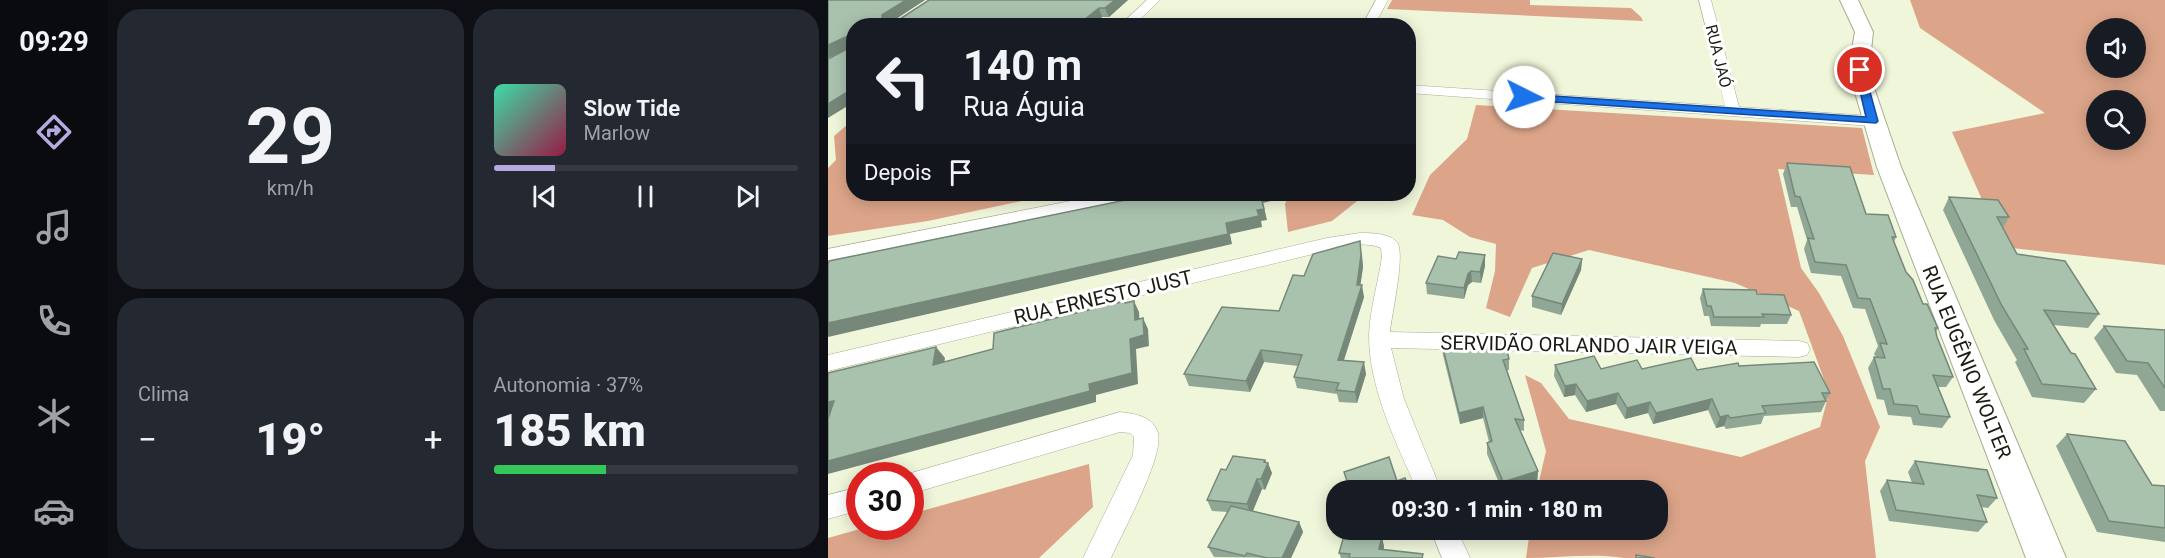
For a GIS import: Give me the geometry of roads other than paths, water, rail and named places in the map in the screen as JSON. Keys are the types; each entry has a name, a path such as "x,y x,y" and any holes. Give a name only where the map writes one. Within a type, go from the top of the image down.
{"street":[{"path":"1134,18 1154,0"},
{"path":"1372,18 1382,0"},
{"name":"RUA JAÓ","path":"1706,0 1732,111"},
{"name":"RUA EUGÊNIO WOLTER","path":"1849,0 1864,32 1860,70 1872,121 2046,558"},
{"path":"1416,90 1872,121"},
{"path":"828,255 1094,201"},
{"name":"RUA ERNESTO JUST","path":"828,363 1262,259 1348,241 1380,239 1390,245 1391,257 1380,340"},
{"path":"1380,340 1382,360 1397,411 1425,480"},
{"name":"SERVIDÃO ORLANDO JAIR VEIGA","path":"1380,340 1799,349"},
{"path":"924,479 1120,422 1137,424 1146,434 1146,455 1096,558"},
{"path":"828,507 846,502"},
{"path":"1448,540 1456,558"}]}
